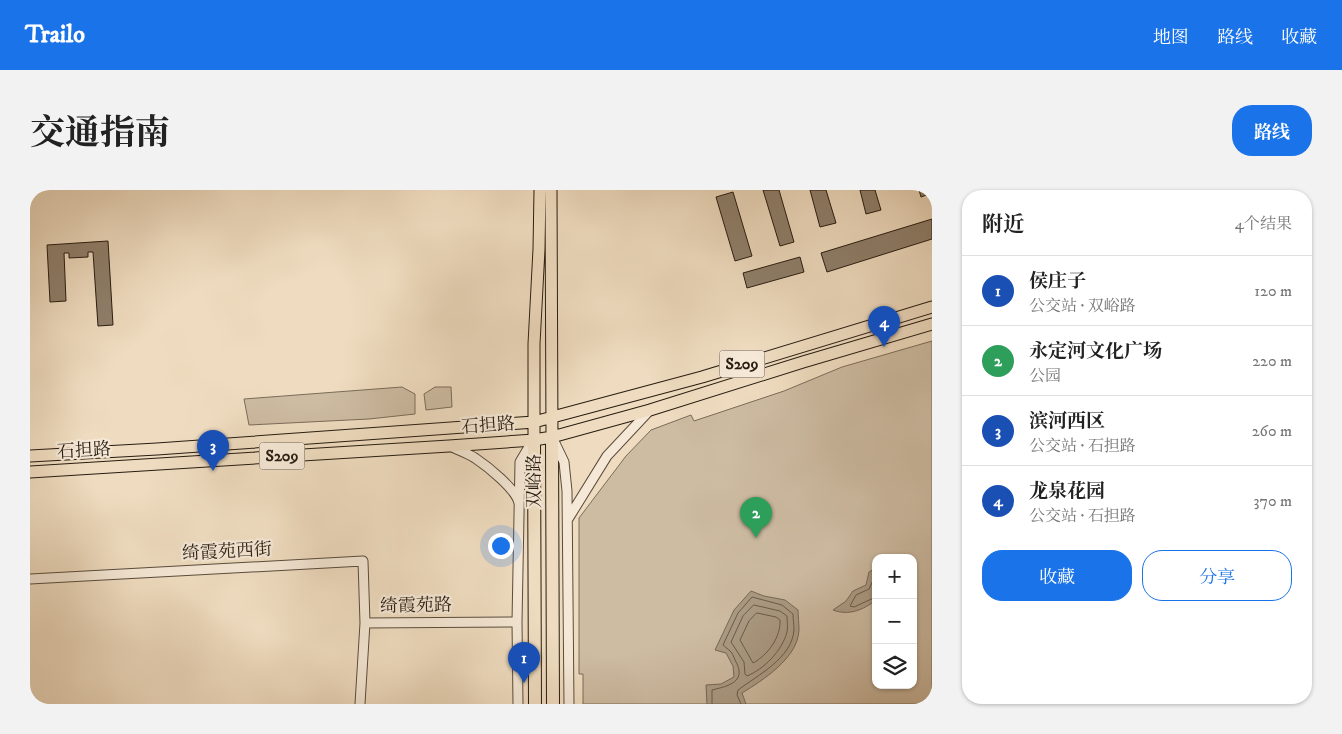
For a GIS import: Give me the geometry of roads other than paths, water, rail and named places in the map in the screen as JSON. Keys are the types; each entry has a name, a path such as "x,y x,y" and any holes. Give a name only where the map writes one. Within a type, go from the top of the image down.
{"highway":[{"name":"双峪路","path":"552,437 553,704"},
{"name":"双峪路","path":"534,440 535,704"}],"main road":[{"path":"534,440 534,344 540,190"},
{"path":"551,190 552,437"},
{"name":"石担路","path":"30,456 157,449 534,422 702,376 932,307"},
{"name":"石担路","path":"30,472 534,440 552,437 650,410 932,324"}],"street":[{"path":"568,519 607,456 650,410"},
{"name":"双峪路","path":"552,437 564,462 568,519 569,704"},
{"name":"双峪路","path":"518,704 517,622 520,462 534,440"},
{"path":"450,446 474,457 498,477 518,498 520,508"},
{"name":"绮霞苑西街","path":"30,579 363,560 365,623"},
{"name":"绮霞苑路","path":"360,704 365,623 517,622"}],"water":[{"path":"872,570 872,603 856,611 839,612 833,610 846,601 853,591 866,585 869,572"},
{"path":"751,591 764,596 785,600 798,610 799,630 797,640 793,650 778,667 760,682 742,693 746,704 707,704 706,685 721,684 734,677 733,666 726,653 715,650 734,610"}],"place":[{"name":"龙泉花园","path":"884,347"},
{"name":"滨河西区","path":"213,471"},
{"name":"永定河文化广场","path":"756,538"},
{"name":"侯庄子","path":"524,683"}]}
